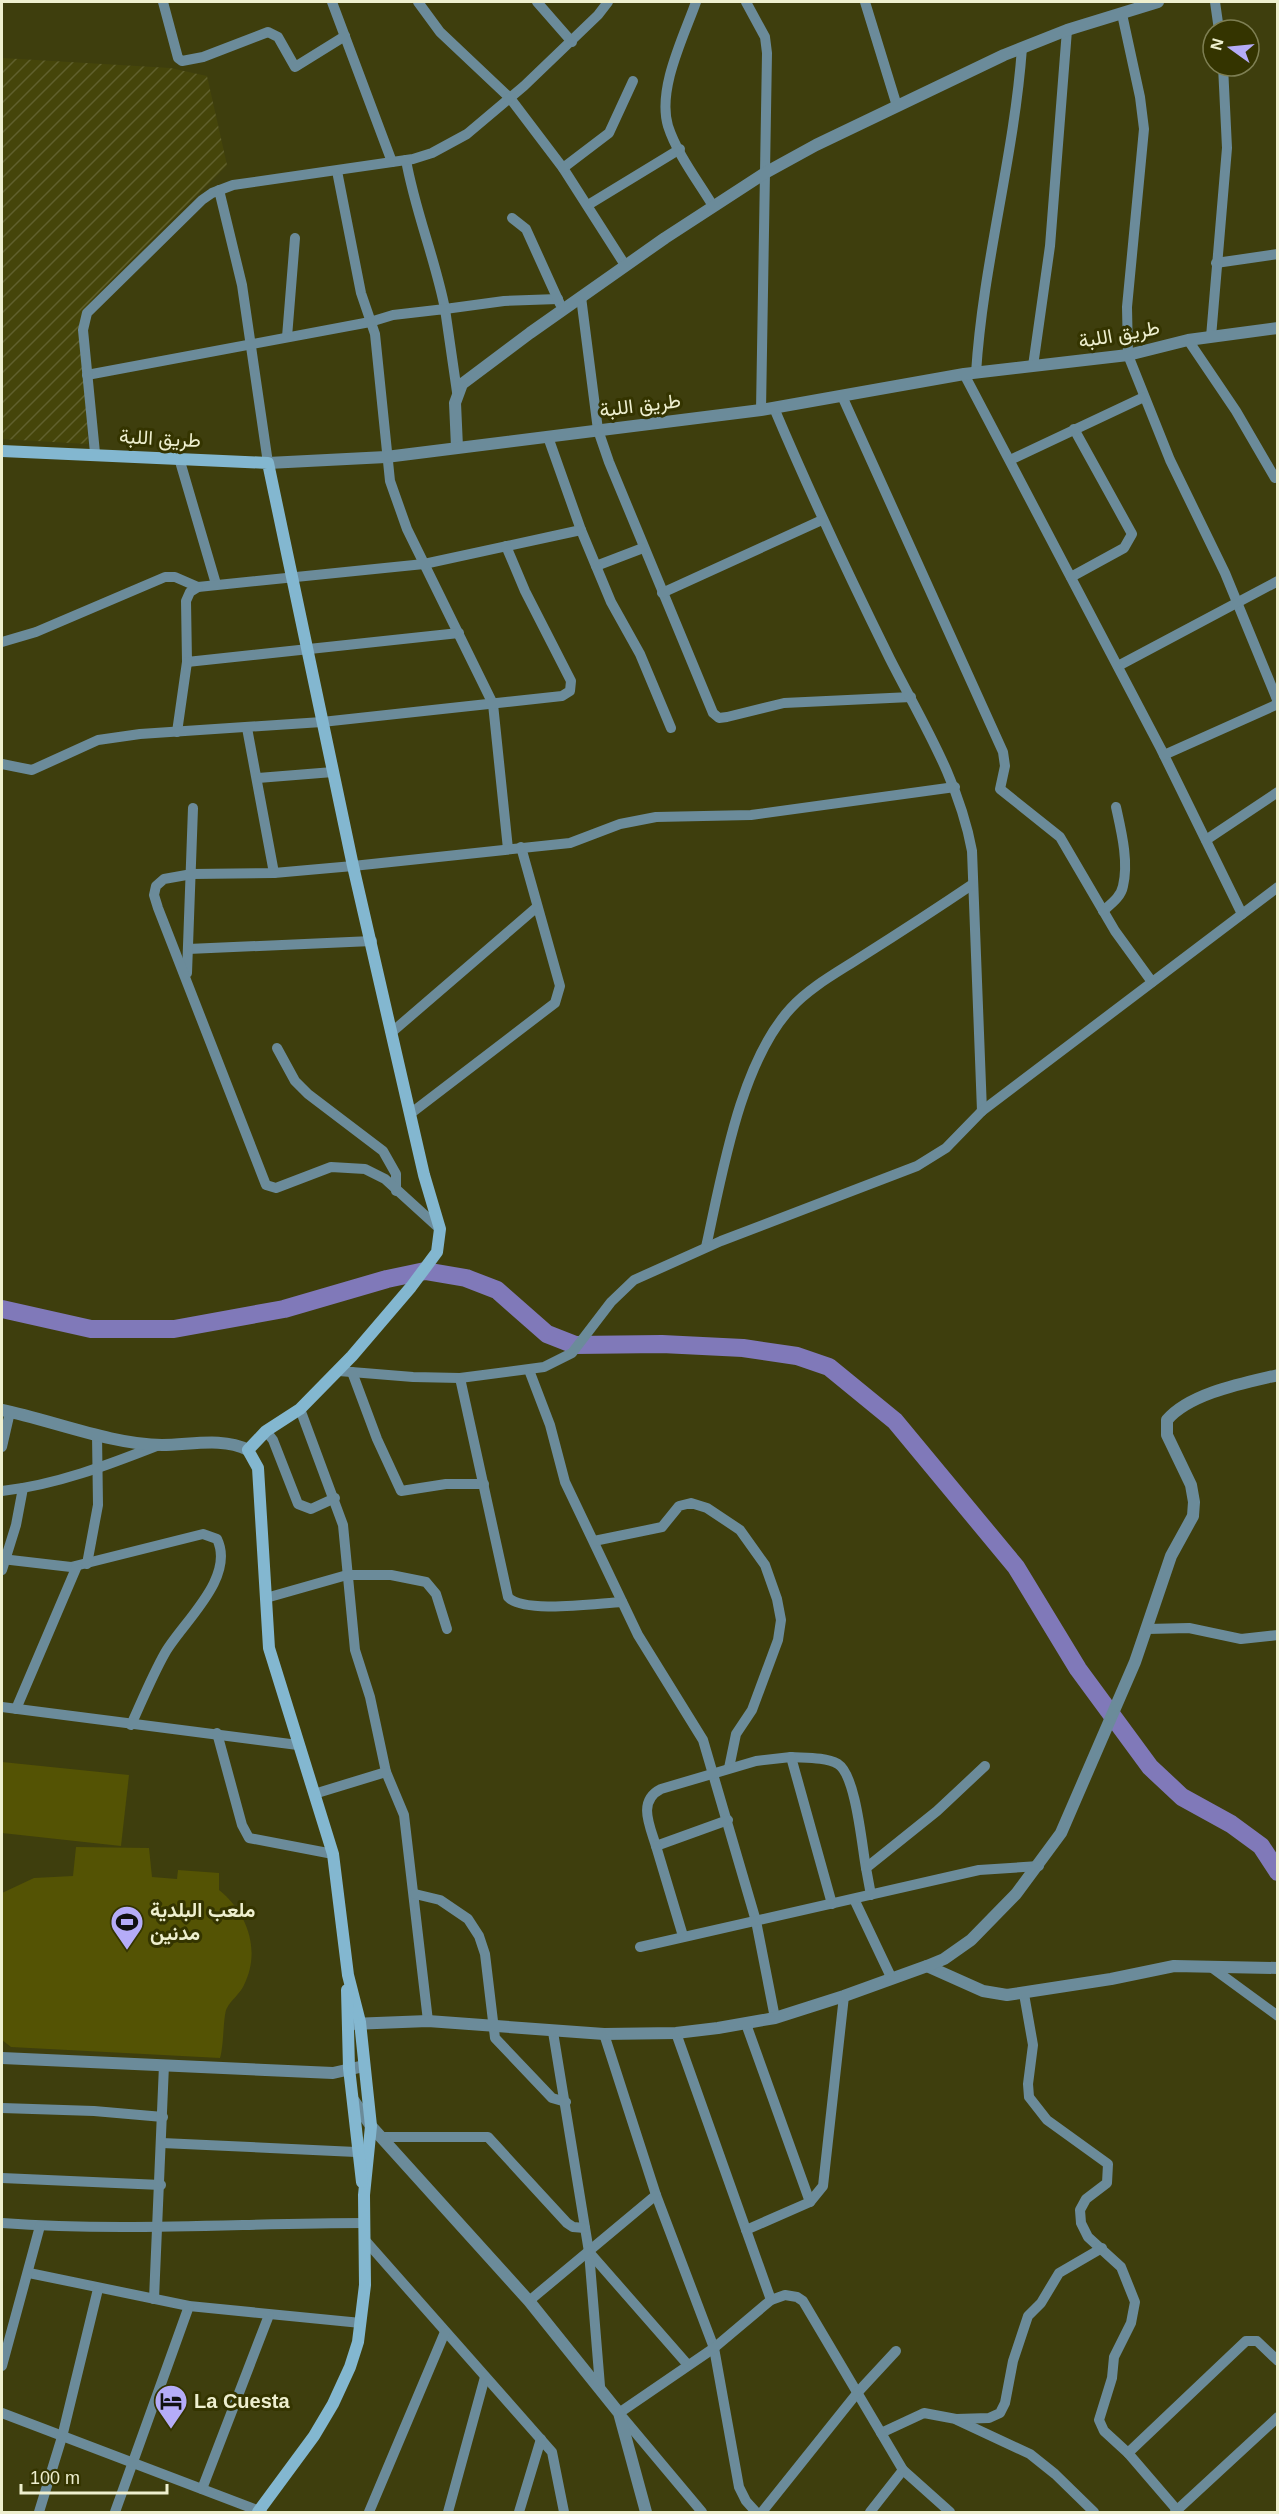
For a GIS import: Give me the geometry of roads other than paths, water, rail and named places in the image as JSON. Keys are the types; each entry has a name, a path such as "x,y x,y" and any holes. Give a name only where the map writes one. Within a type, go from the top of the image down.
{"main road":[{"name":"طريق اللبة","path":"2,451 94,453 268,464"},
{"path":"259,2512 314,2436 333,2404 350,2367 361,2323 365,2285 364,2195 371,2126 360,2022 348,1976 333,1854 269,1648 258,1468 248,1450 266,1431 300,1409 345,1371 437,1252 440,1229 424,1175 353,866 268,464"},
{"path":"348,1976 346,2025 349,2068 354,2101 356,2152 364,2195"}],"street":[{"path":"162,2 178,58 182,61 203,57 268,32 278,37 295,67 345,36"},
{"path":"332,2 392,162"},
{"path":"418,2 440,33 510,98 563,168 625,265"},
{"path":"537,2 572,42"},
{"path":"94,453 83,330 87,314 202,200 233,185 406,160 450,145 510,98 572,42 608,2"},
{"path":"696,2 665,96 668,125 713,206"},
{"path":"746,2 765,37 767,53 765,173 767,409 911,697 955,788 965,817 972,851 982,1111"},
{"path":"864,2 897,106"},
{"path":"457,392 462,384 560,304 581,297 625,265 765,173 835,135 1022,48 1067,30 1158,2"},
{"path":"1215,2 1217,18"},
{"path":"1122,14 1140,97 1143,129 1128,307 1128,355 1170,460 1238,602 1278,703 1164,755"},
{"path":"1033,366 1050,246 1067,30"},
{"path":"1022,48 1010,147 970,374 1010,460 1164,755 1242,914"},
{"path":"1211,337 1227,148 1224,78"},
{"path":"563,168 609,133 633,81"},
{"path":"588,205 680,149"},
{"path":"406,160 412,193 432,251 445,309 457,392 456,447"},
{"path":"337,171 354,263 375,334 386,456 397,504 493,704 508,849"},
{"path":"219,190 242,285 268,464"},
{"path":"512,218 526,229 560,304"},
{"path":"287,337 295,238"},
{"path":"1216,263 1278,254"},
{"path":"581,297 598,430 642,548 713,713 719,718 784,703 911,697"},
{"path":"87,375 370,322 393,315 504,301 560,304"},
{"name":"طريق اللبة","path":"268,464 386,456 767,409 970,374 1128,355 1188,340 1278,328"},
{"path":"1188,340 1236,411 1275,478"},
{"path":"842,396 1003,752 1005,766 1000,789 1060,837 1103,911 1152,982"},
{"path":"1010,460 1144,397"},
{"path":"1071,577 1124,548 1132,534 1074,429"},
{"path":"548,437 581,530 611,602 640,654 671,728"},
{"path":"179,458 216,584"},
{"path":"662,593 822,520"},
{"path":"177,732 187,662 186,601 190,592 198,587 424,564 581,530"},
{"path":"2,764 32,770 98,740 322,722 562,696 570,691 571,681 525,591 506,546"},
{"path":"596,566 642,548"},
{"path":"2,642 36,632 165,577 175,577 198,587"},
{"path":"1118,666 1278,581"},
{"path":"187,662 459,633"},
{"path":"247,728 274,873"},
{"path":"258,778 333,772"},
{"path":"440,1229 396,1191 386,1179 365,1169 347,1166 331,1167 276,1188 266,1185 154,895 156,886 164,879 192,874 274,873 353,866 570,843 620,824 656,817 751,815 955,788"},
{"path":"1206,840 1278,792"},
{"path":"1103,911 1116,901 1123,886 1122,835 1116,807"},
{"path":"186,976 193,808"},
{"path":"410,1114 555,1003 560,986 522,847"},
{"path":"706,1247 733,1131 745,1093 765,1047 791,1007 820,983 973,884"},
{"path":"345,1371 413,1377 460,1378 509,1370 529,1370 559,1362 572,1353 611,1302 633,1280 706,1247 917,1166 946,1148 982,1111 1278,887"},
{"path":"392,1032 537,908"},
{"path":"188,949 372,941"},
{"path":"277,1048 295,1081 308,1094 383,1151 396,1174 396,1191"},
{"path":"529,1370 550,1425 565,1482 653,1662 698,1730 728,1820 756,1922 775,2018"},
{"path":"345,1371 401,1491 446,1484 484,1484"},
{"path":"346,2025 360,2022 428,2021 604,2034 676,2033 746,2024 775,2018 844,1996 891,1977 927,1966 970,1941 1016,1894 1039,1866 1061,1833 1135,1662 1172,1556 1192,1516 1194,1502 1191,1485 1167,1436 1167,1420 1173,1413 1209,1394 1278,1375"},
{"path":"460,1378 508,1597 513,1603 534,1607 622,1602"},
{"path":"300,1409 335,1498 343,1525 355,1650 370,1697 386,1772 404,1815 428,2021"},
{"path":"2,1447 6,1411 98,1435 159,1445 225,1443 238,1444 248,1450"},
{"path":"266,1431 273,1440 298,1504 311,1509 335,1498"},
{"path":"16,1709 82,1565 98,1505 98,1435"},
{"path":"2,1491 23,1488 99,1468 159,1445"},
{"path":"23,1488 3,1562 82,1565 203,1534 212,1535 219,1544 218,1571 212,1591 168,1647 131,1725"},
{"path":"594,1541 662,1527 679,1506 691,1503 706,1508 732,1523 765,1565 777,1599 780,1632 752,1710 736,1734 729,1768"},
{"path":"266,1598 347,1575 391,1575 426,1582 435,1594 447,1629"},
{"path":"1147,1629 1189,1628 1241,1639 1278,1635"},
{"path":"2,1707 298,1745"},
{"path":"217,1733 242,1826 249,1838 333,1854"},
{"path":"791,1757 832,1904"},
{"path":"683,1936 646,1813 651,1797 661,1789 713,1772 765,1759 791,1757 836,1763 845,1772 852,1795 871,1895"},
{"path":"866,1868 937,1811 985,1766"},
{"path":"314,1794 386,1772"},
{"path":"656,1846 728,1820"},
{"path":"640,1947 979,1870 1039,1866"},
{"path":"415,1894 440,1900 455,1908 480,1935 485,1954 492,2027 501,2045 552,2098 566,2102"},
{"path":"854,1899 891,1977"},
{"path":"927,1966 994,1994 1024,1994 1174,1966 1278,1968"},
{"path":"1211,1967 1278,2016"},
{"path":"1024,1994 1033,2045 1028,2084 1029,2097 1047,2120 1095,2152 1108,2164 1107,2183 1086,2199 1080,2215 1084,2232 1121,2267 1136,2301 1131,2323 1114,2357 1112,2378 1099,2420 1104,2431 1128,2453 1176,2511 1278,2417"},
{"path":"746,2230 810,2202 820,2190 824,2177 844,1996"},
{"path":"746,2024 810,2202"},
{"path":"553,2032 589,2252 600,2386"},
{"path":"676,2033 771,2300"},
{"path":"604,2034 656,2195 714,2348 739,2487 746,2501 756,2512"},
{"path":"2,2058 333,2073 364,2066"},
{"path":"154,2299 161,2186 164,2065"},
{"path":"333,2073 351,2083 366,2081"},
{"path":"354,2101 380,2137 529,2301 702,2512"},
{"path":"2,2108 94,2111 163,2117"},
{"path":"380,2137 488,2136 567,2223 573,2227 585,2228"},
{"path":"162,2144 356,2152"},
{"path":"2,2178 161,2186"},
{"path":"529,2301 656,2195"},
{"path":"2,2223 158,2228 261,2223 364,2223"},
{"path":"2,2366 40,2226"},
{"path":"364,2239 552,2452 564,2512"},
{"path":"881,2433 924,2413 956,2419 989,2418 1000,2412 1005,2403 1013,2361 1028,2316 1041,2303 1059,2272 1102,2248"},
{"path":"589,2252 687,2365"},
{"path":"28,2273 189,2306 361,2323"},
{"path":"39,2512 62,2437 98,2289"},
{"path":"619,2413 714,2348 771,2300 784,2295 797,2296 803,2301 903,2470 950,2512"},
{"path":"115,2512 189,2306"},
{"path":"202,2489 268,2315"},
{"path":"369,2512 446,2332"},
{"path":"1128,2453 1246,2341 1257,2341 1278,2361"},
{"path":"762,2512 858,2392 896,2351"},
{"path":"448,2512 485,2377"},
{"path":"2,2413 259,2512"},
{"path":"619,2413 646,2512"},
{"path":"956,2419 1030,2454 1055,2474 1094,2512"},
{"path":"519,2512 541,2439"},
{"path":"870,2512 903,2470"}],"waterway":[{"path":"2,1309 91,1329 174,1329 284,1309 387,1279 425,1271 466,1278 497,1290 547,1334 575,1345 662,1344 743,1348 797,1356 829,1367 895,1421 1016,1567 1078,1669 1150,1767 1182,1797 1231,1824 1261,1846 1278,1872"}],"place":[{"name":"ملعب البلدية مدنين","path":"127,1951"},
{"name":"La Cuesta","path":"171,2430"}]}
